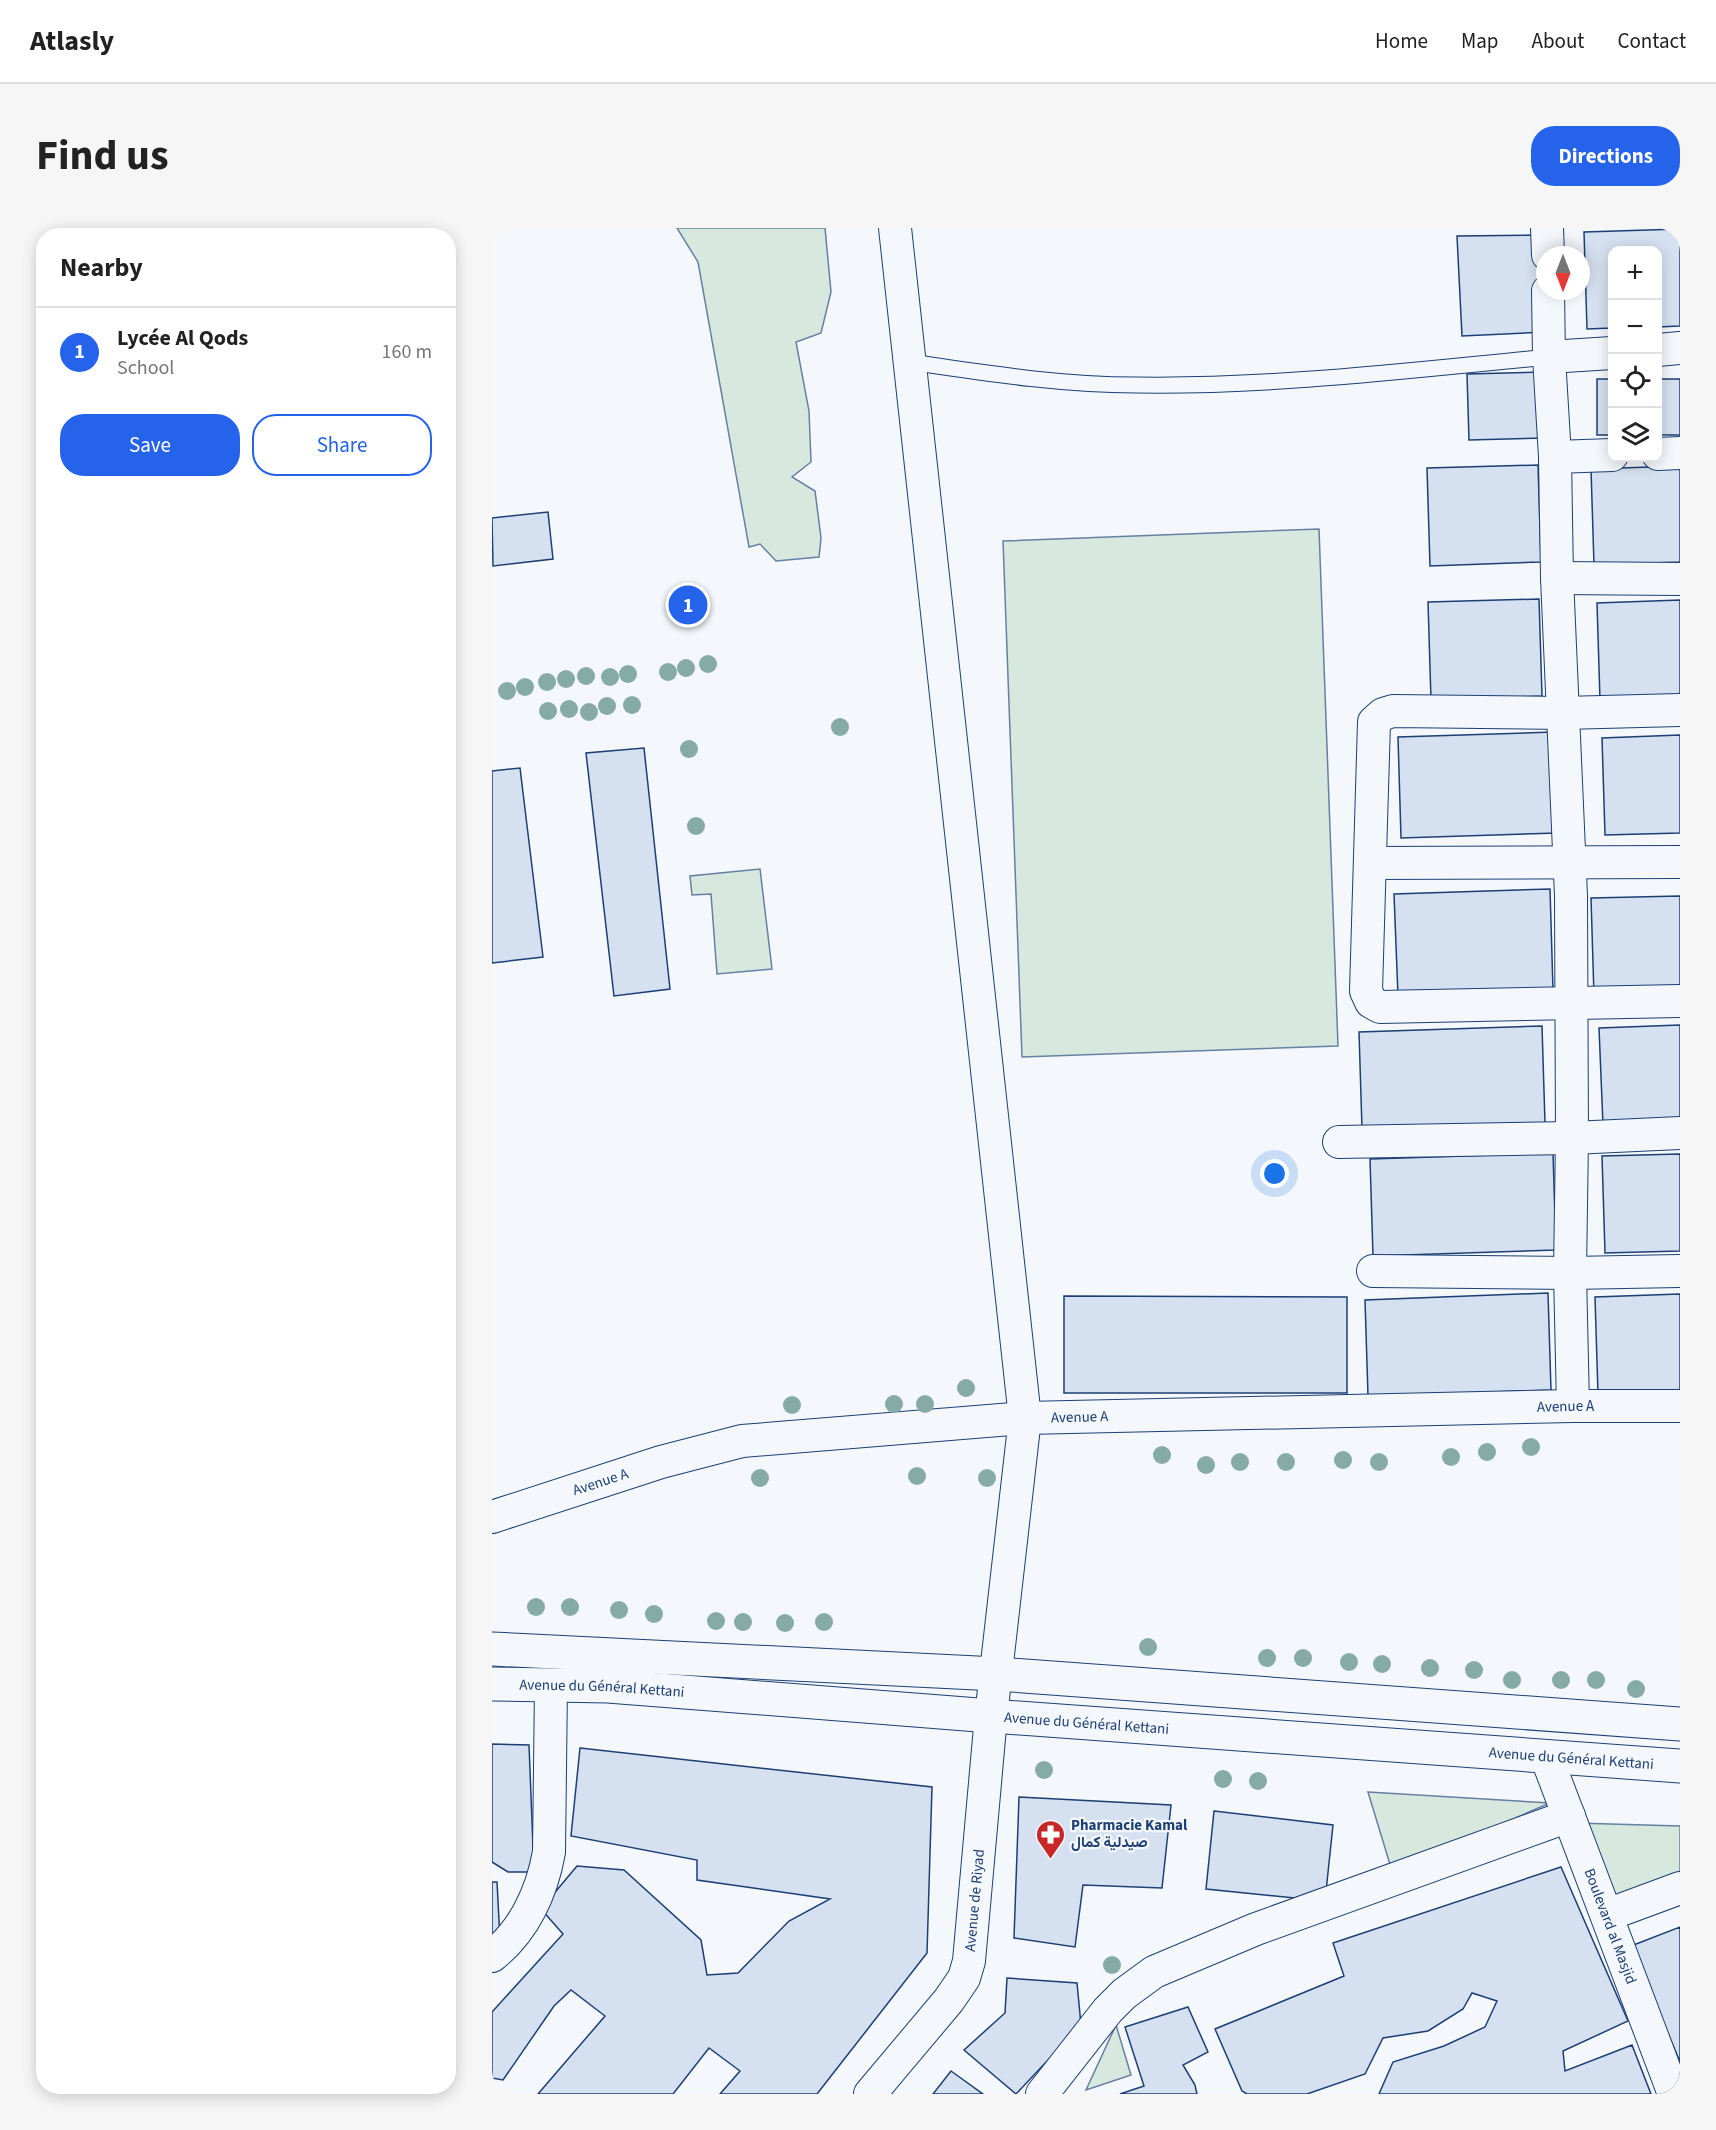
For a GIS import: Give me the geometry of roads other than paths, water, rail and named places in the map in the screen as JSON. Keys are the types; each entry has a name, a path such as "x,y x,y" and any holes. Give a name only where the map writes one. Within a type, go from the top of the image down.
{"street":[{"name":"Avenue de Riyad","path":"870,2094 949,2000 967,1970 991,1716 1025,1418 895,228"},
{"path":"1547,228 1548,246"},
{"path":"1548,300 1555,457 1557,578 1570,862 1572,1138 1570,1274 1573,1406"},
{"path":"1662,350 1680,348"},
{"path":"1549,357 1608,353"},
{"path":"1662,454 1680,453"},
{"path":"1555,457 1608,455"},
{"path":"1557,578 1680,579"},
{"path":"1680,710 1563,713 1393,711 1383,714 1374,722 1366,991 1371,1002 1380,1007 1680,1001"},
{"path":"1370,862 1680,862"},
{"path":"1339,1142 1572,1138 1680,1133"},
{"path":"1373,1271 1570,1274 1680,1271"},
{"name":"Avenue A","path":"492,1516 661,1462 741,1441 1025,1418 1573,1406 1680,1406"},
{"path":"492,1649 997,1674 1680,1724"},
{"name":"Avenue du Général Kettani","path":"492,1684 608,1686 1680,1766"},
{"path":"492,1956 507,1944 526,1917 546,1869 549,1852 551,1685"},
{"name":"Boulevard al Masjid","path":"1546,1756 1674,2094"},
{"path":"1042,2094 1108,2010 1124,1994 1154,1972 1256,1929 1569,1816"},
{"path":"1607,1915 1680,1888"}],"lane":[{"path":"910,362 1002,376 1135,385 1290,381 1549,357"}],"place":[{"name":"Lycée Al Qods","path":"688,605"},
{"name":"Pharmacie Kamal صيدلية كمال","path":"1050,1860"}]}
